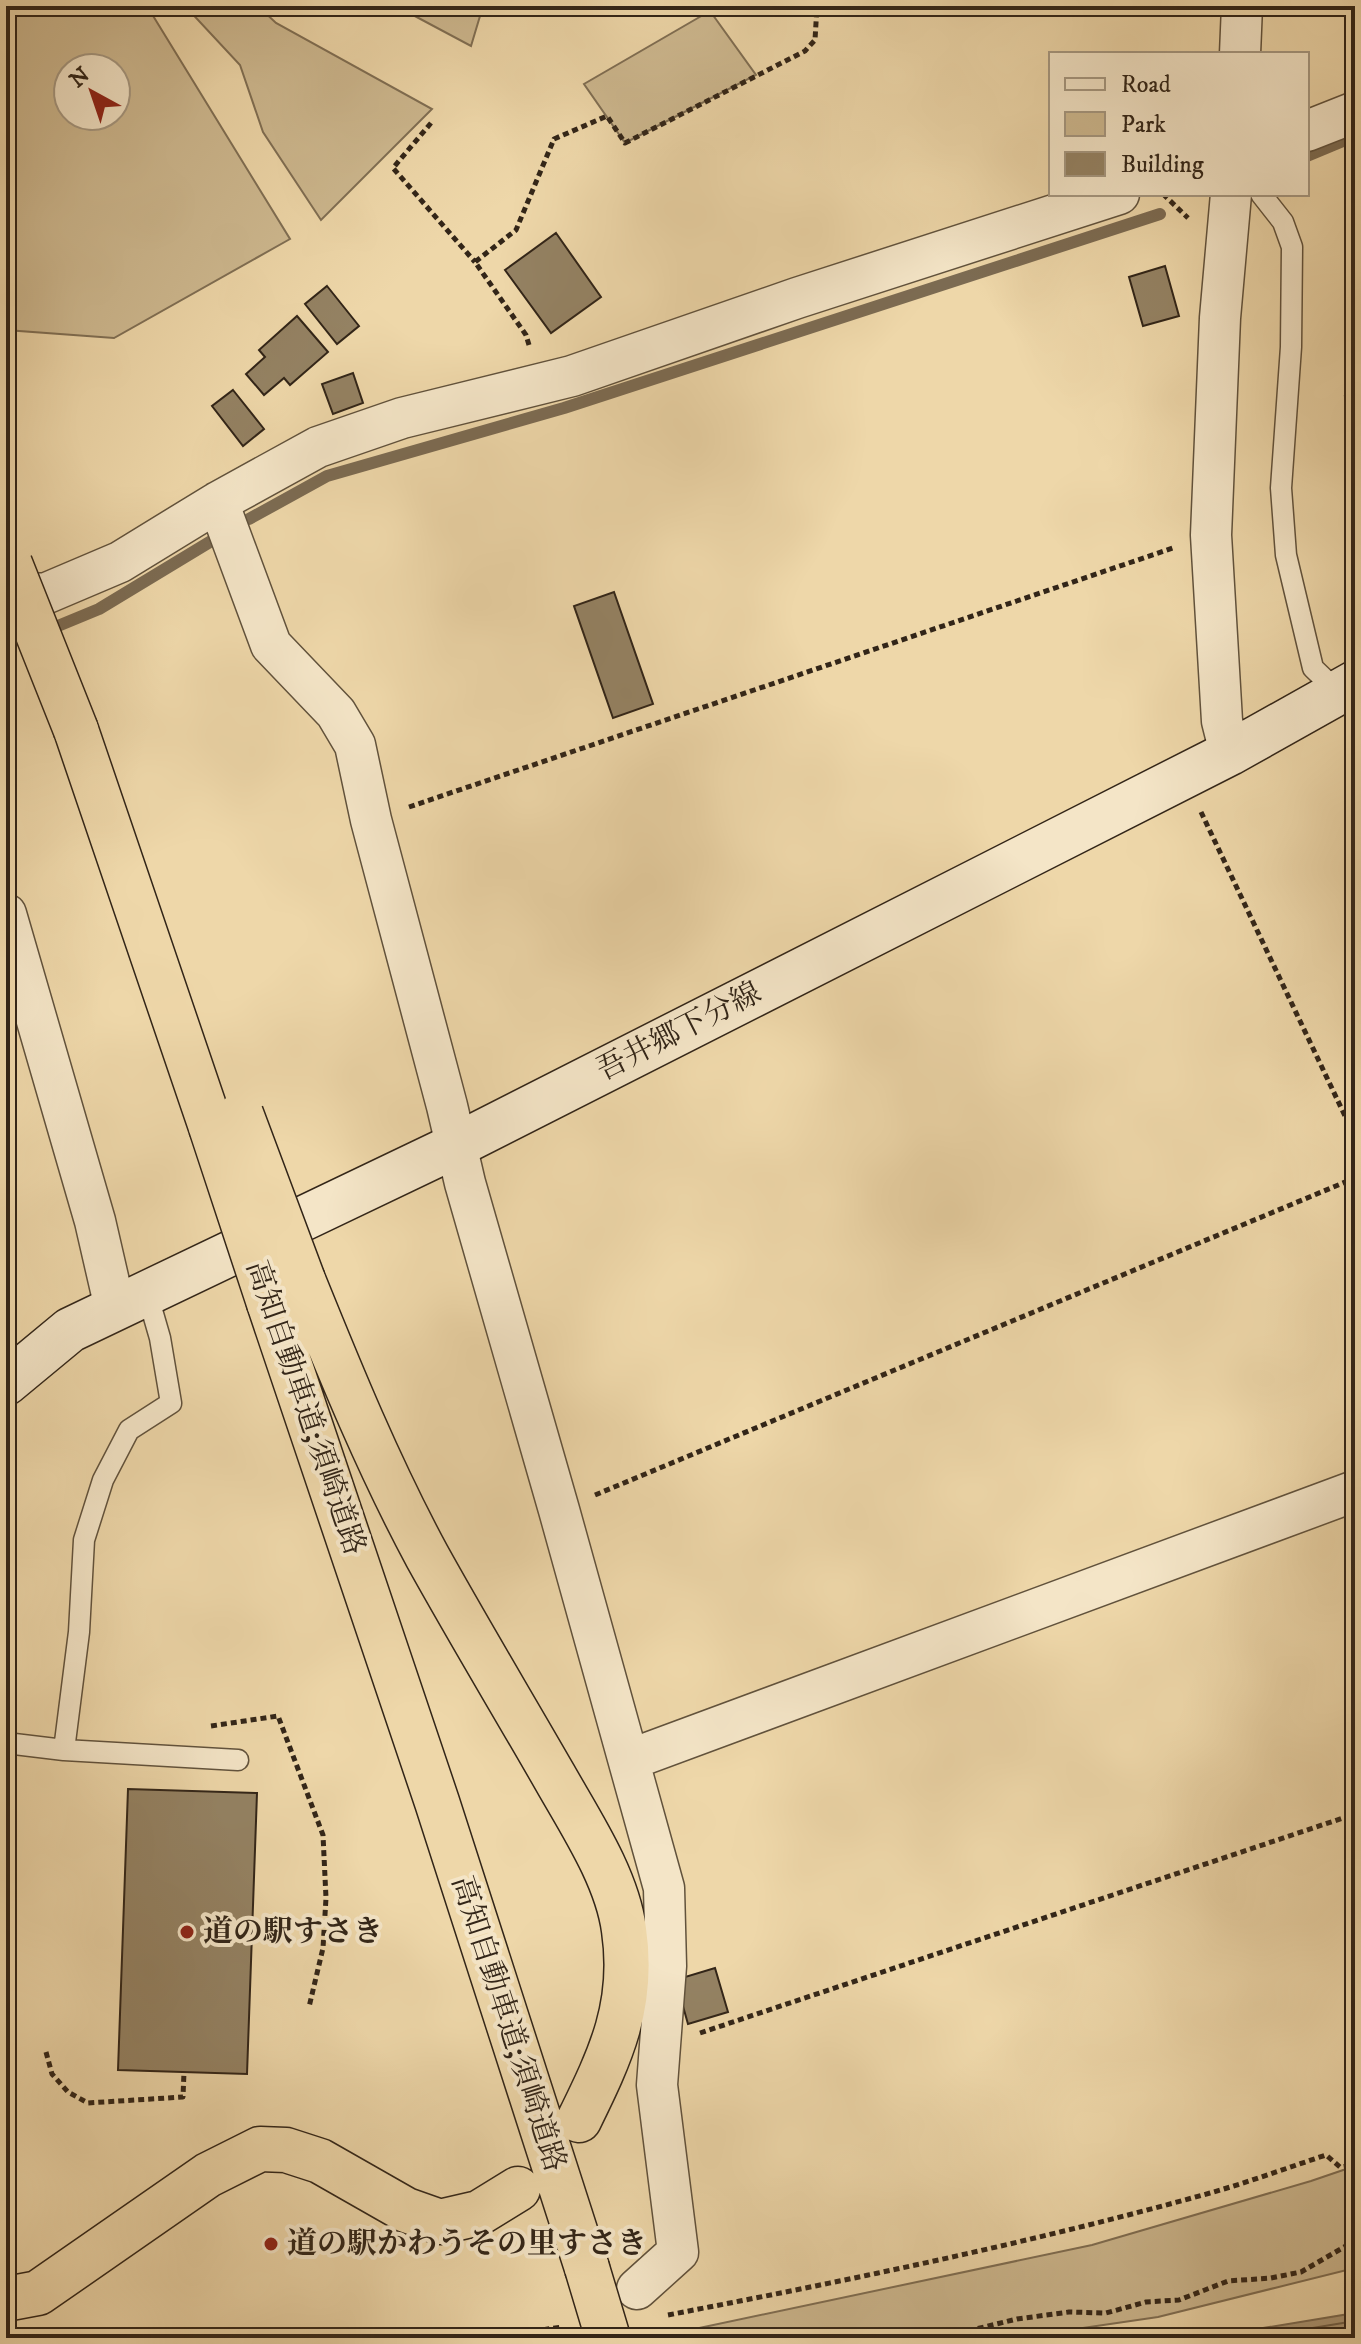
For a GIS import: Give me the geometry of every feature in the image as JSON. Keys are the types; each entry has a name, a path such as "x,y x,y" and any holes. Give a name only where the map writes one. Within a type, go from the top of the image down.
{"highway":[{"path":"7,572 76,730 112,832 226,1121 286,1292 359,1420 427,1555 604,1866 624,1927 627,1969 624,2007 608,2060 579,2120"},
{"name":"高知自動車道;須崎道路","path":"286,1292 442,1817 608,2338"},
{"path":"6,2299 38,2293 208,2175 260,2149 286,2150 320,2161 406,2210 440,2222 479,2213 518,2189"}],"main road":[{"name":"吾井郷下分線","path":"6,1383 70,1330 457,1145 1230,753 1346,688"}],"street":[{"path":"1240,52 1242,6"},
{"path":"1309,130 1355,112"},
{"path":"7,572 47,593 120,562 218,502 318,447 402,418 539,385 1113,196"},
{"path":"1230,753 1222,721 1211,535 1220,318 1231,196"},
{"path":"218,502 271,645 336,713 355,745 371,820 465,1183 664,1888 666,1966 657,2085 678,2252 646,2302"},
{"path":"6,914 95,1221 131,1300"},
{"path":"629,1760 1355,1491"}],"lane":[{"path":"1263,196 1283,222 1292,247 1291,347 1281,488 1286,555 1313,668 1346,688"},
{"path":"64,1750 79,1632 84,1540 103,1480 129,1430 171,1403 160,1338 131,1300"},
{"path":"6,1743 64,1750 238,1760"}],"path":[{"path":"475,262 516,230 554,139 607,116 625,143 805,51 815,40 817,6"},
{"path":"431,123 393,168 475,262 526,335 539,385"},
{"path":"371,820 1211,535"},
{"path":"1184,775 1355,1137"},
{"path":"559,1510 1355,1178"},
{"path":"227,1724 278,1716 323,1835 326,1898 323,1948 309,2007"},
{"path":"661,2046 1355,1814"},
{"path":"46,2052 52,2074 68,2092 88,2103 183,2097 184,2072"},
{"path":"646,2302 666,2316 1032,2240 1212,2192 1326,2155 1340,2167 1355,2165"},
{"path":"939,2338 1017,2319 1069,2312 1106,2313 1146,2302 1179,2300 1228,2281 1301,2272 1346,2246 1355,2245"},
{"path":"845,2338 860,2338"}],"green space":[{"path":"6,6 147,6 290,239 114,338 6,330"},
{"path":"185,6 258,6 276,23 432,109 321,220 263,132 240,65"},
{"path":"396,6 483,6 471,46"},
{"path":"710,11 756,75 625,143 584,84"},
{"path":"1355,2166 1355,2268 1158,2317 1014,2338 652,2338 1092,2245"}],"water":[{"path":"1355,2313 1355,2338 1202,2338"}],"building":[{"path":"556,233 601,297 551,333 505,270"},
{"path":"1165,266 1179,316 1143,326 1129,277"},
{"path":"327,286 359,326 337,344 305,304"},
{"path":"297,316 328,352 290,385 284,378 264,395 246,374 265,357 259,350"},
{"path":"353,373 363,403 333,414 322,384"},
{"path":"233,390 264,429 243,446 212,406"},
{"path":"1355,390 1355,412 1345,396"},
{"path":"614,592 653,704 613,718 574,606"},
{"name":"道の駅すさき","path":"128,1789 257,1793 247,2074 118,2070"},
{"path":"715,1968 728,2012 688,2024 679,1992 685,1977"}],"waterway":[{"path":"1309,155 1355,136"},
{"path":"249,519 327,476 564,408 1160,214"},
{"path":"45,629 99,609 213,540"}],"place":[{"name":"道の駅すさき","path":"187,1932"},
{"name":"道の駅かわうその里すさき","path":"271,2244"}]}
